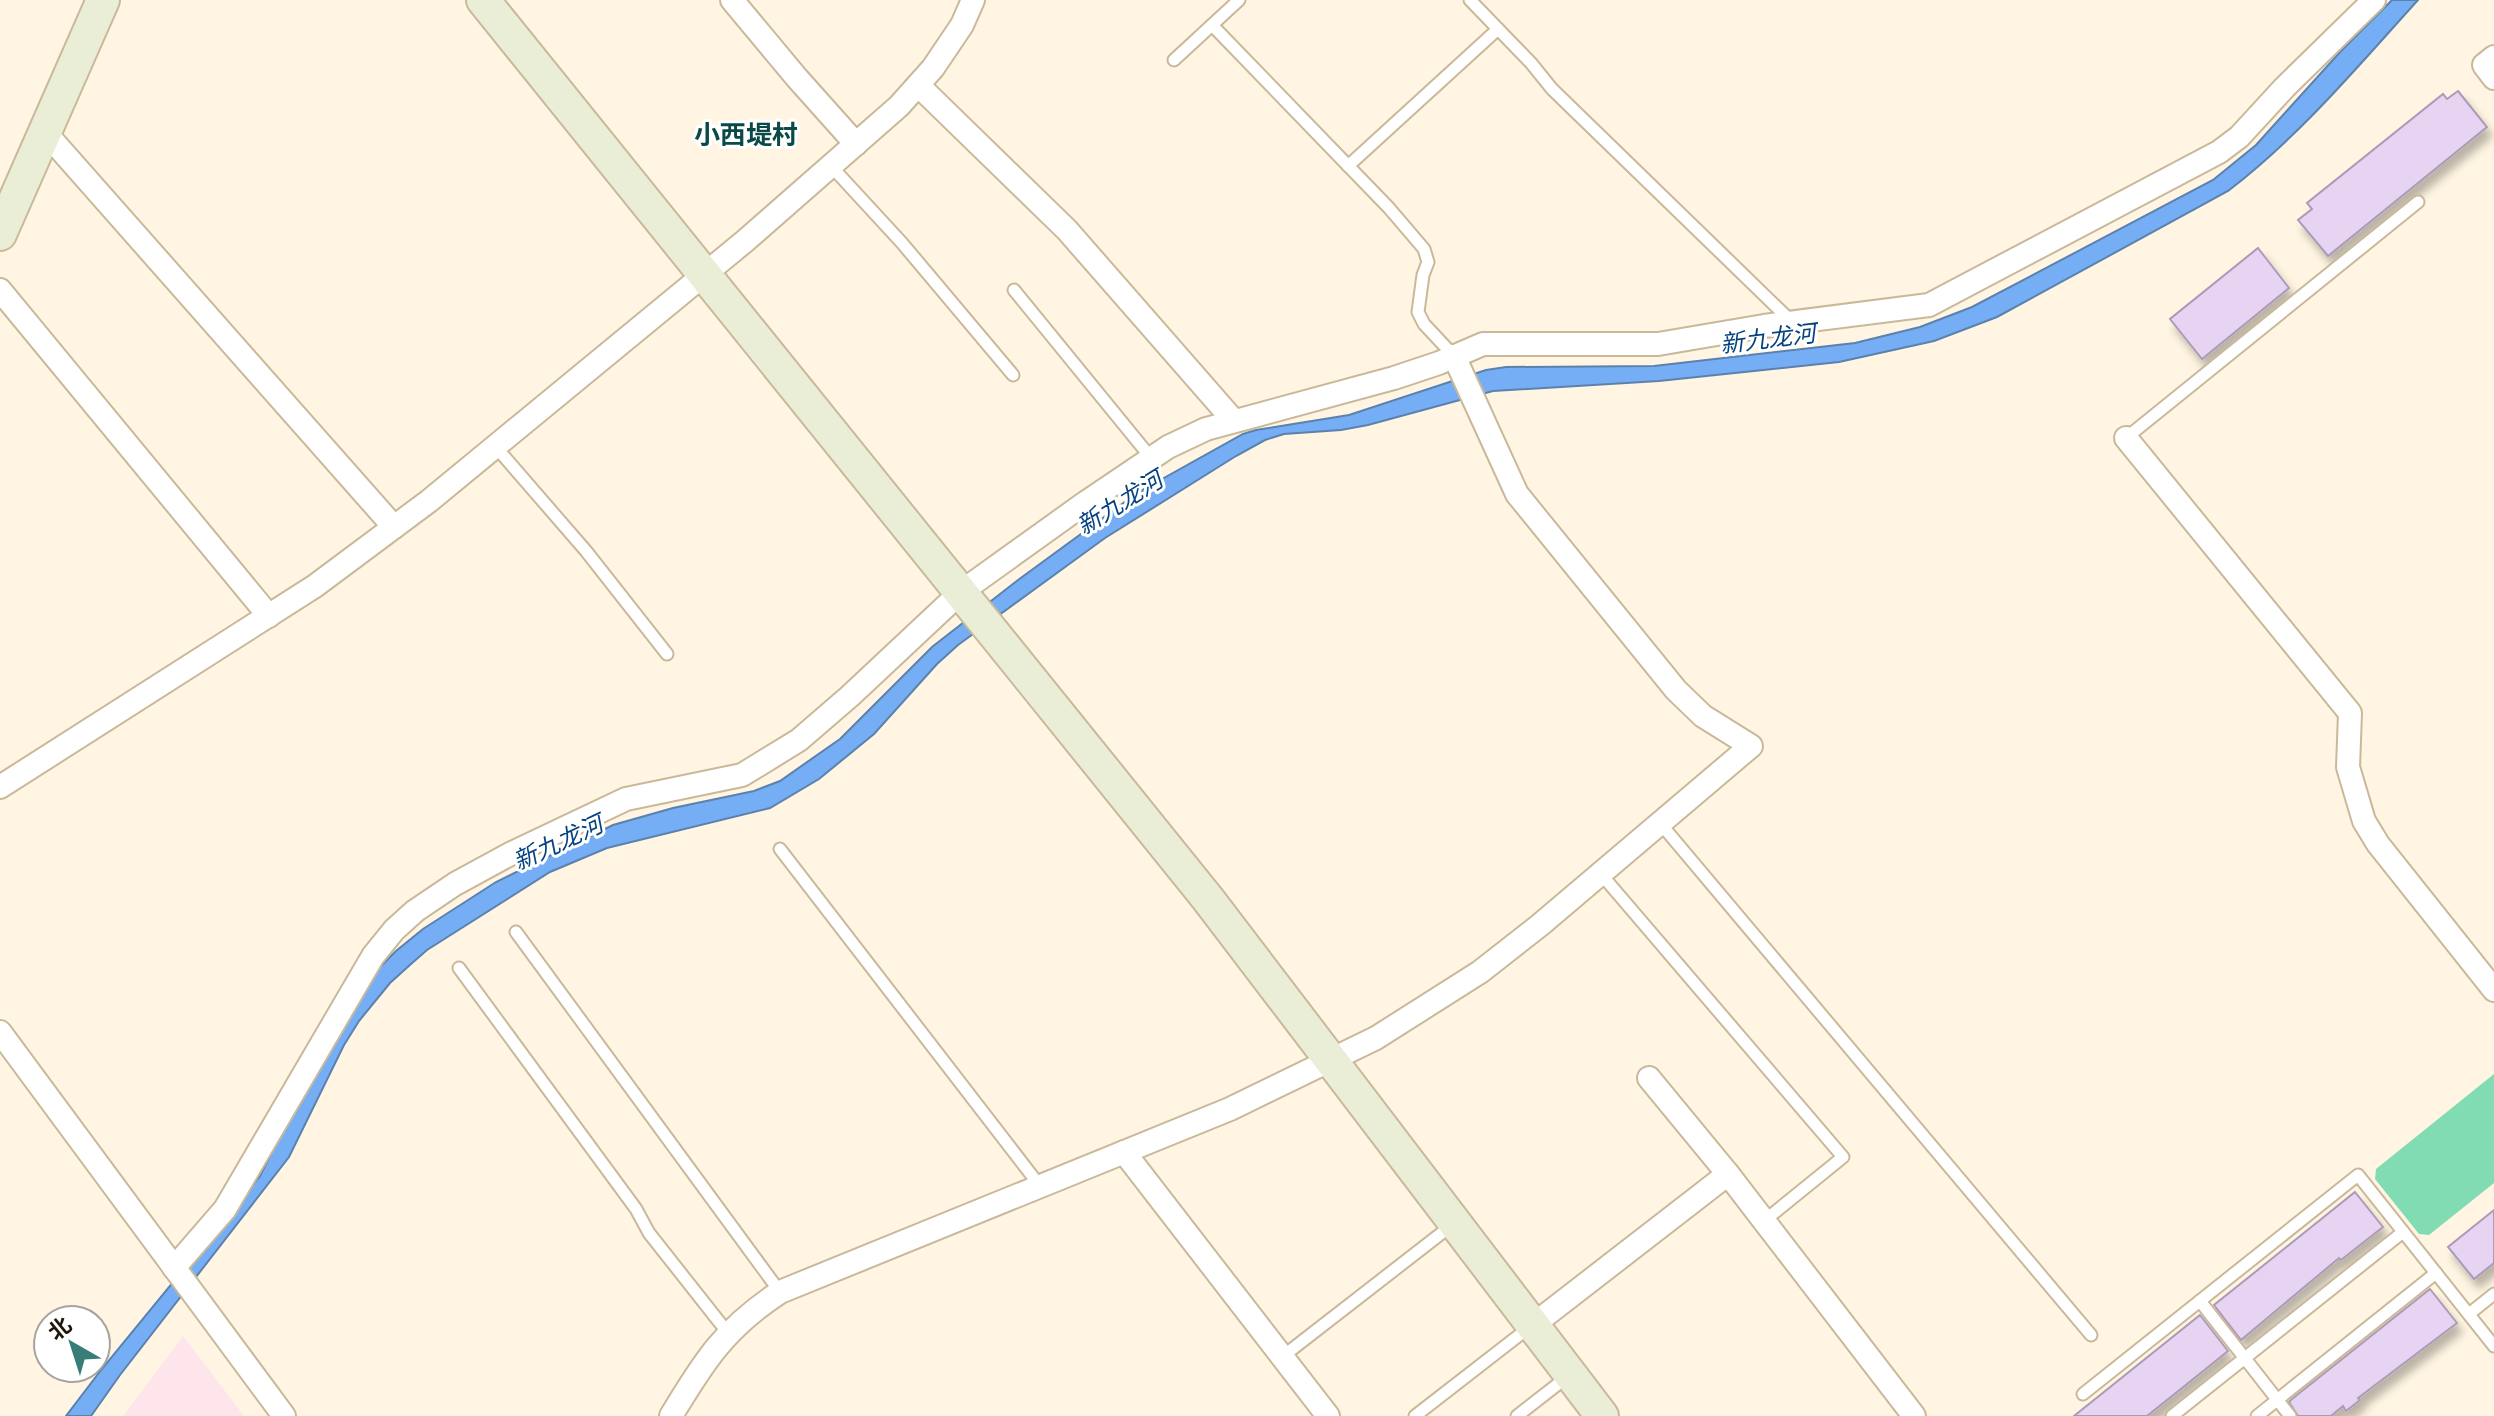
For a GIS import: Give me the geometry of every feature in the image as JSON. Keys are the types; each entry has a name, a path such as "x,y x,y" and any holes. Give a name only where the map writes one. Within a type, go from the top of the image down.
{"street":[{"path":"0,234 103,0"},
{"path":"483,0 1208,899 1602,1416"},
{"path":"732,0 856,144"},
{"path":"0,787 315,586 495,446 705,274 899,106 933,68 962,25 973,0"},
{"path":"174,1268 225,1209 373,956 415,911 500,859 626,799 742,775 799,740 961,592 1168,447 1206,429 1394,378 1483,344 1658,344 1929,305 2219,152 2239,137 2304,67 2374,0"},
{"path":"2494,57 2484,65 2494,78"},
{"path":"918,85 1067,230 1234,421"},
{"path":"45,132 394,527"},
{"path":"0,290 269,616"},
{"path":"671,1416 698,1370 728,1333 750,1312 780,1292 1230,1109 1376,1038 1480,972 1751,746 1703,716 1676,690 1517,494 1454,356"},
{"path":"2126,438 2350,713 2348,767 2364,821 2378,844 2494,990"},
{"path":"0,1032 284,1416"},
{"path":"1649,1078 1728,1174 1914,1416"},
{"path":"1124,1152 1328,1416"},
{"path":"1533,1325 1728,1174"}],"lane":[{"path":"1174,60 1239,0"},
{"path":"1470,0 1552,89 1793,323"},
{"path":"1212,25 1424,249 1428,262 1418,312 1424,324 1454,356"},
{"path":"1348,166 1498,29"},
{"path":"831,166 902,243 1013,375"},
{"path":"2126,438 2418,202"},
{"path":"1014,290 1152,459"},
{"path":"495,446 586,551 667,654"},
{"path":"1660,823 2091,1335"},
{"path":"780,849 1040,1186"},
{"path":"1601,874 1843,1157 1764,1221"},
{"path":"516,932 780,1292"},
{"path":"459,968 636,1209 649,1233 728,1333"},
{"path":"2083,1394 2358,1175 2494,1346"},
{"path":"1282,1357 1455,1222"},
{"path":"2172,1416 2403,1232"},
{"path":"2257,1416 2436,1273"},
{"path":"2469,1314 2494,1294"},
{"path":"2200,1301 2290,1416"},
{"path":"1415,1416 1533,1325"},
{"path":"1517,1416 1570,1374"}],"shaded area":[{"path":"183,1336 244,1416 123,1416"}],"green space":[{"path":"2494,1074 2494,1183 2429,1235 2419,1234 2375,1179 2376,1169"}],"water":[{"path":"2392,0 2418,0 2304,124 2228,191 1997,317 1934,341 1839,362 1659,381 1493,391 1368,425 1284,434 1265,440 1236,456 1105,538 958,645 874,734 819,779 770,808 607,848 550,872 427,950 390,983 359,1021 289,1157 91,1416 66,1416 90,1384 112,1384 112,1357 260,1176 309,1078 377,970 396,951 423,929 496,882 613,825 673,808 754,791 780,781 840,739 932,647 1137,493 1243,434 1349,415 1486,370 1506,367 1654,366 1855,343 1920,327 1972,307 2213,180 2256,145"}],"building":[{"path":"2458,91 2487,127 2328,256 2298,220 2312,209 2307,203 2443,94 2447,99"},
{"path":"2258,248 2289,288 2202,359 2170,319"},
{"path":"2355,1192 2383,1227 2341,1260 2339,1258 2241,1340 2214,1305"},
{"path":"2494,1210 2494,1263 2474,1279 2448,1247"},
{"path":"2430,1289 2457,1323 2358,1398 2360,1400 2346,1411 2343,1406 2331,1416 2298,1416 2289,1402 2292,1399"},
{"path":"2200,1315 2228,1351 2192,1380 2147,1416 2074,1416"}],"district":[{"name":"小西堤村","path":"746,135"}],"water label":[{"name":"新九龙河","path":"1768,339"},
{"name":"新九龙河","path":"1120,503"},
{"name":"新九龙河","path":"558,843"}]}
